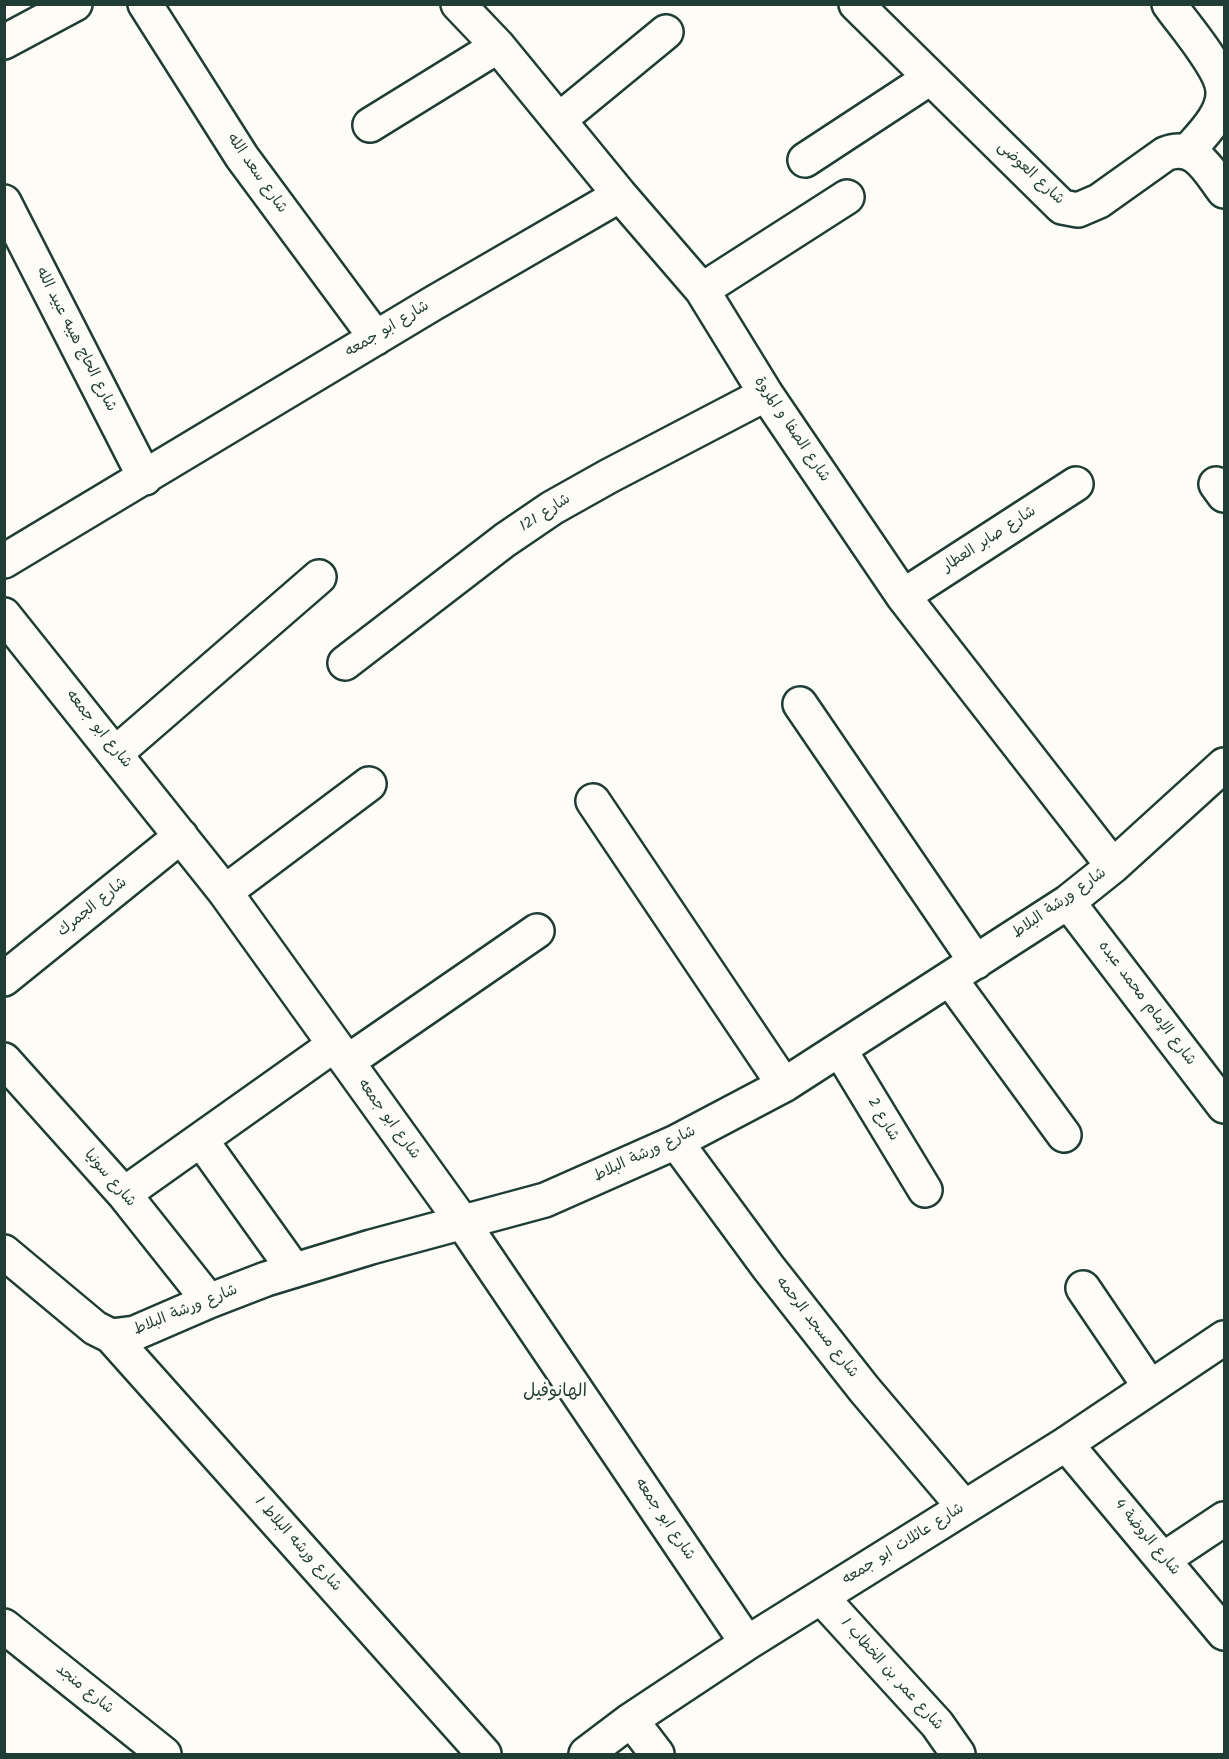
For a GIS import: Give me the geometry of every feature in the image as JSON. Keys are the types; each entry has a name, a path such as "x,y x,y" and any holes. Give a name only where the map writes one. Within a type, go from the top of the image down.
{"street":[{"path":"4,42 75,4"},
{"name":"شارع سعد الله","path":"145,4 242,157 376,338"},
{"name":"شارع العوضى","path":"856,4 1062,207 1078,210 1099,201 1165,154 1176,149 1188,152"},
{"path":"1169,4 1220,75 1224,93 1211,125 1188,152 1196,156 1224,191"},
{"name":"شارع الصفا و المروة","path":"468,8 620,195 702,290 766,394 903,596 1113,866"},
{"path":"559,120 666,32"},
{"path":"370,125 498,46"},
{"path":"805,160 930,78"},
{"name":"شارع ابو جمعه","path":"4,561 620,195"},
{"path":"702,290 848,197"},
{"name":"شارع الحاج هيبه عبيد الله","path":"4,202 146,478"},
{"name":"شارع 121","path":"345,663 505,540 552,508 766,394"},
{"name":"شارع صابر العطار","path":"903,596 1076,484"},
{"path":"116,753 319,578"},
{"name":"شارع ابو جمعه","path":"4,615 225,892 463,1223 747,1643"},
{"path":"800,704 1064,1135"},
{"name":"شارع ورشة البلاط","path":"111,1336 135,1333 209,1301 294,1270 545,1200 676,1142 784,1086 1068,902 1113,866 1224,765"},
{"path":"225,892 369,784"},
{"path":"593,801 784,1086"},
{"name":"شارع الجمرك","path":"4,979 181,836"},
{"name":"شارع الإمام محمد عبده","path":"1068,902 1224,1106"},
{"path":"124,1194 201,1140 537,931"},
{"name":"شارع 2","path":"840,1050 925,1190"},
{"name":"شارع سونيا","path":"8,1072 124,1194 209,1301"},
{"path":"201,1140 294,1270"},
{"name":"شارع مسجد الرحمه","path":"676,1142 768,1267 864,1389 964,1507"},
{"path":"4,1252 95,1328 111,1336"},
{"path":"1083,1288 1150,1387"},
{"name":"شارع ورشه البلاط 1","path":"111,1336 484,1755"},
{"name":"شارع عائلات ابو جمعه","path":"586,1755 631,1720 747,1643 1066,1444 1224,1338"},
{"name":"شارع الروضة 4","path":"1066,1444 1224,1633"},
{"path":"1164,1559 1224,1519"},
{"name":"شارع عمر بن الخطاب 1","path":"821,1597 937,1724 958,1755"},
{"name":"شارع منجد","path":"4,1626 164,1755"},
{"path":"631,1720 657,1755"}],"district":[{"name":"الهانوفيل","path":"555,1393"}]}
